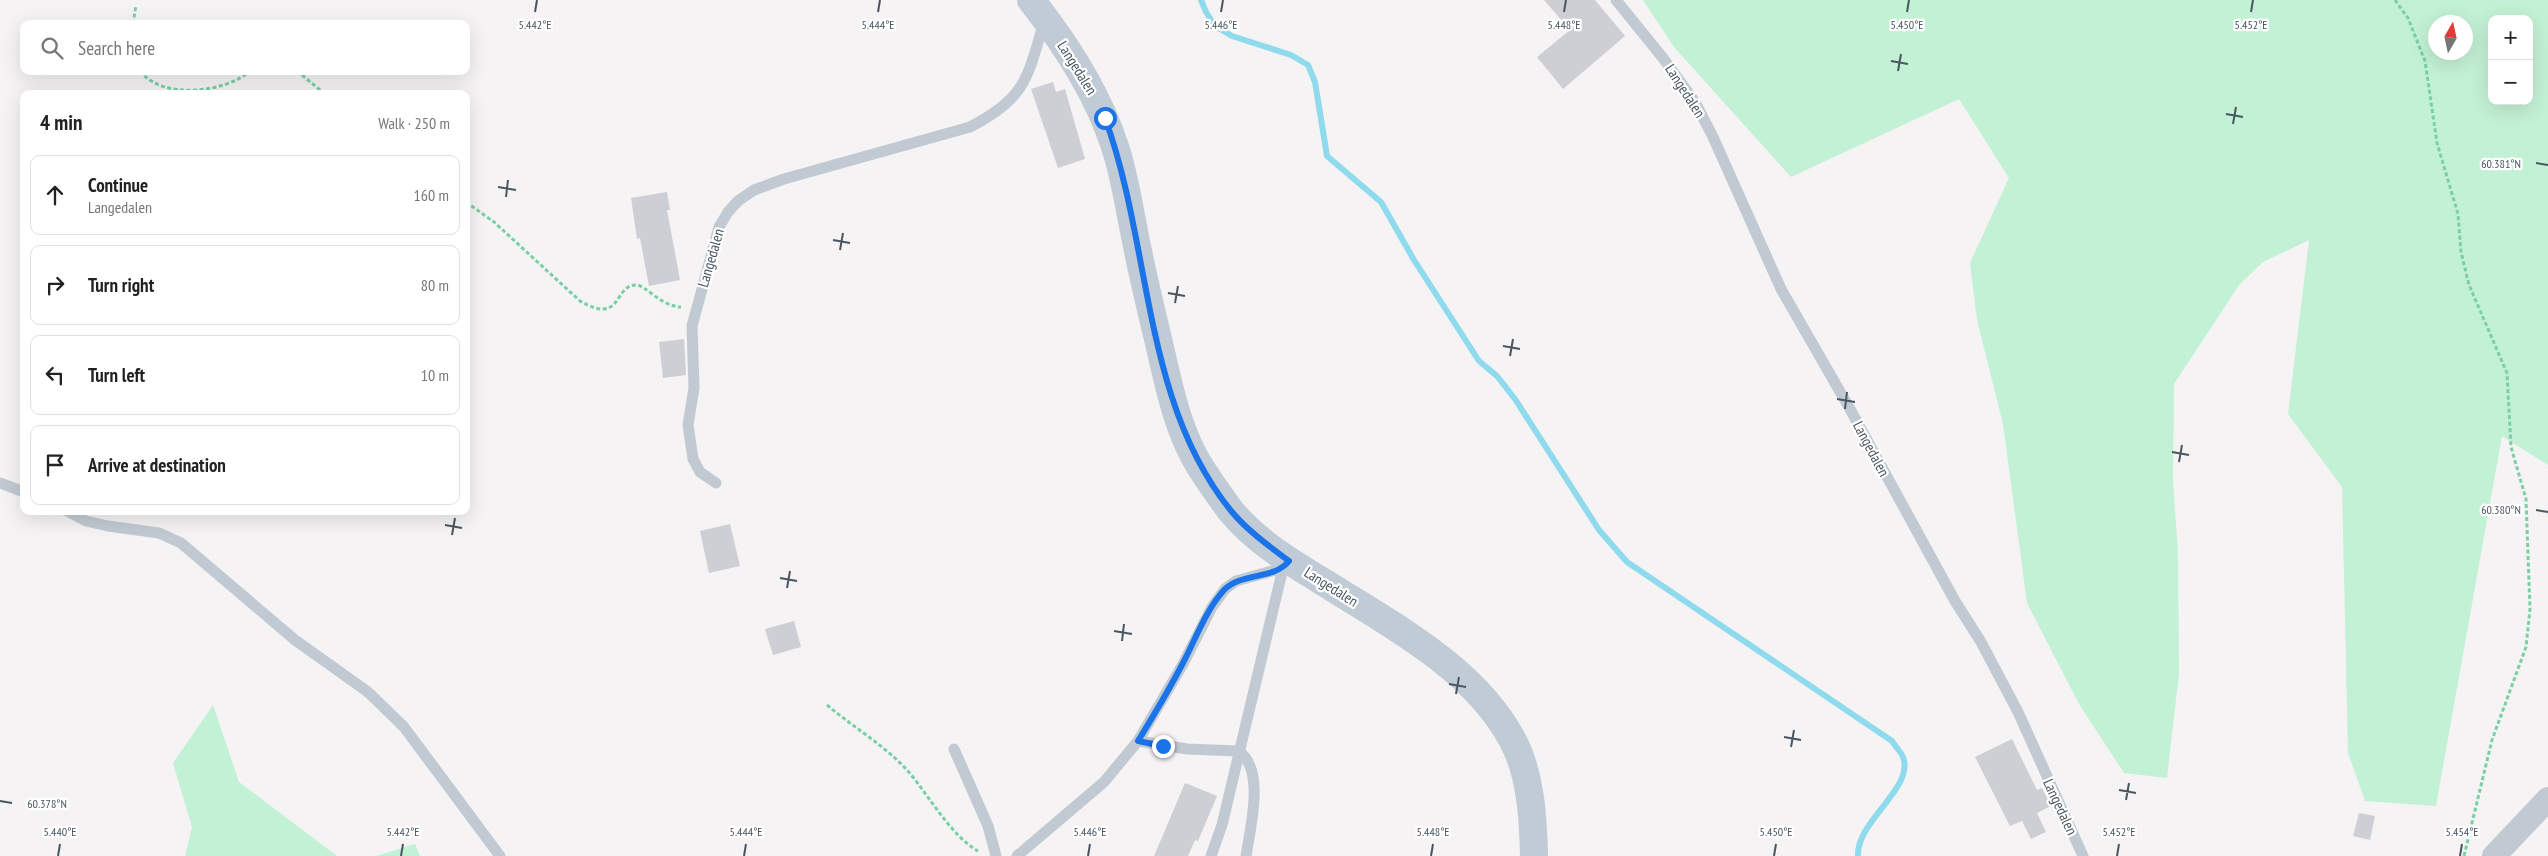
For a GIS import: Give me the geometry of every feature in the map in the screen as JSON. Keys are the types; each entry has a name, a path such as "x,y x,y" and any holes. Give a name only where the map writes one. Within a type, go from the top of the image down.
{"main road":[{"name":"Langedalen","path":"1038,9 1098,102 1115,146 1168,382 1181,425 1195,457 1232,512 1286,565 1417,642 1452,669 1480,695 1499,718 1513,741 1524,769 1530,799 1534,856"}],"street":[{"path":"2494,856 2548,799"}],"lane":[{"name":"Langedalen","path":"1616,0 1663,58 1699,111 1713,137 1781,289 1850,409 1955,601 1981,642 2018,712 2083,856"},
{"name":"Langedalen","path":"716,483 700,472 695,465 688,425 694,388 692,326 719,227 738,201 754,190 784,178 970,127 997,113 1012,101 1031,66 1038,9"},
{"path":"0,484 20,491"},
{"path":"75,515 108,526 159,533 181,543 295,640 341,671 380,704 404,728 500,856"},
{"path":"1017,856 1025,847 1080,804 1104,782 1138,741 1212,607 1225,589 1236,581 1286,565"},
{"path":"1211,856 1222,824 1238,750 1286,565"},
{"path":"1138,741 1186,749 1238,750 1250,764 1253,775 1254,795 1246,856"},
{"path":"954,750 988,826 991,855"}],"path":[{"path":"2395,0 2408,18 2426,61 2437,143 2458,214 2461,252 2468,285 2507,373 2511,447 2526,499 2530,609 2526,647 2492,740 2464,856"},
{"path":"134,20 136,5"},
{"path":"143,75 167,87 194,90 224,86 244,75"},
{"path":"302,75 321,90"},
{"path":"470,205 494,222 580,301 587,305 609,308 628,288 635,285 642,287 655,298 673,307 681,307 700,299"},
{"path":"827,705 892,754 908,771 962,840 970,846 991,855"}],"green space":[{"path":"1643,0 2548,0 2548,465 2502,436 2436,806 2365,801 2348,753 2342,487 2288,414 2309,240 2263,262 2239,285 2174,384 2173,480 2178,553 2179,673 2167,778 2124,773 2079,704 2027,603 2003,424 1977,320 1970,263 2009,178 1959,99 1791,177 1674,47"},
{"path":"213,705 239,782 337,856 185,856 192,827 173,763"},
{"path":"415,844 420,856 376,856"}],"building":[{"path":"1544,0 1595,0 1625,36 1563,89 1537,57 1570,30"},
{"path":"1053,82 1056,92 1065,89 1085,159 1058,168 1031,89"},
{"path":"667,192 670,210 667,210 680,280 649,286 640,238 637,239 631,198"},
{"path":"684,339 686,375 663,378 659,342"},
{"path":"730,524 740,566 709,573 700,531"},
{"path":"794,621 801,647 773,655 765,629"},
{"path":"2012,739 2037,790 2042,788 2051,806 2037,813 2046,832 2031,839 2022,821 2010,826 1975,757"},
{"path":"1185,783 1217,796 1198,841 1195,840 1188,856 1154,856"},
{"path":"2359,813 2375,816 2370,840 2353,836"}],"waterway":[{"path":"1201,0 1215,26 1232,36 1291,55 1308,65 1315,82 1327,156 1381,202 1414,260 1479,361 1497,376 1515,399 1599,530 1627,562 1892,741 1903,757 1904,769 1901,781 1866,830 1860,843 1858,856"}],"route":[{"path":"1105,118 1122,174 1141,269 1168,382 1181,425 1195,457 1211,484 1232,512 1256,536 1289,561 1283,568 1236,581 1225,589 1212,607 1159,707 1138,741 1163,746"}]}
